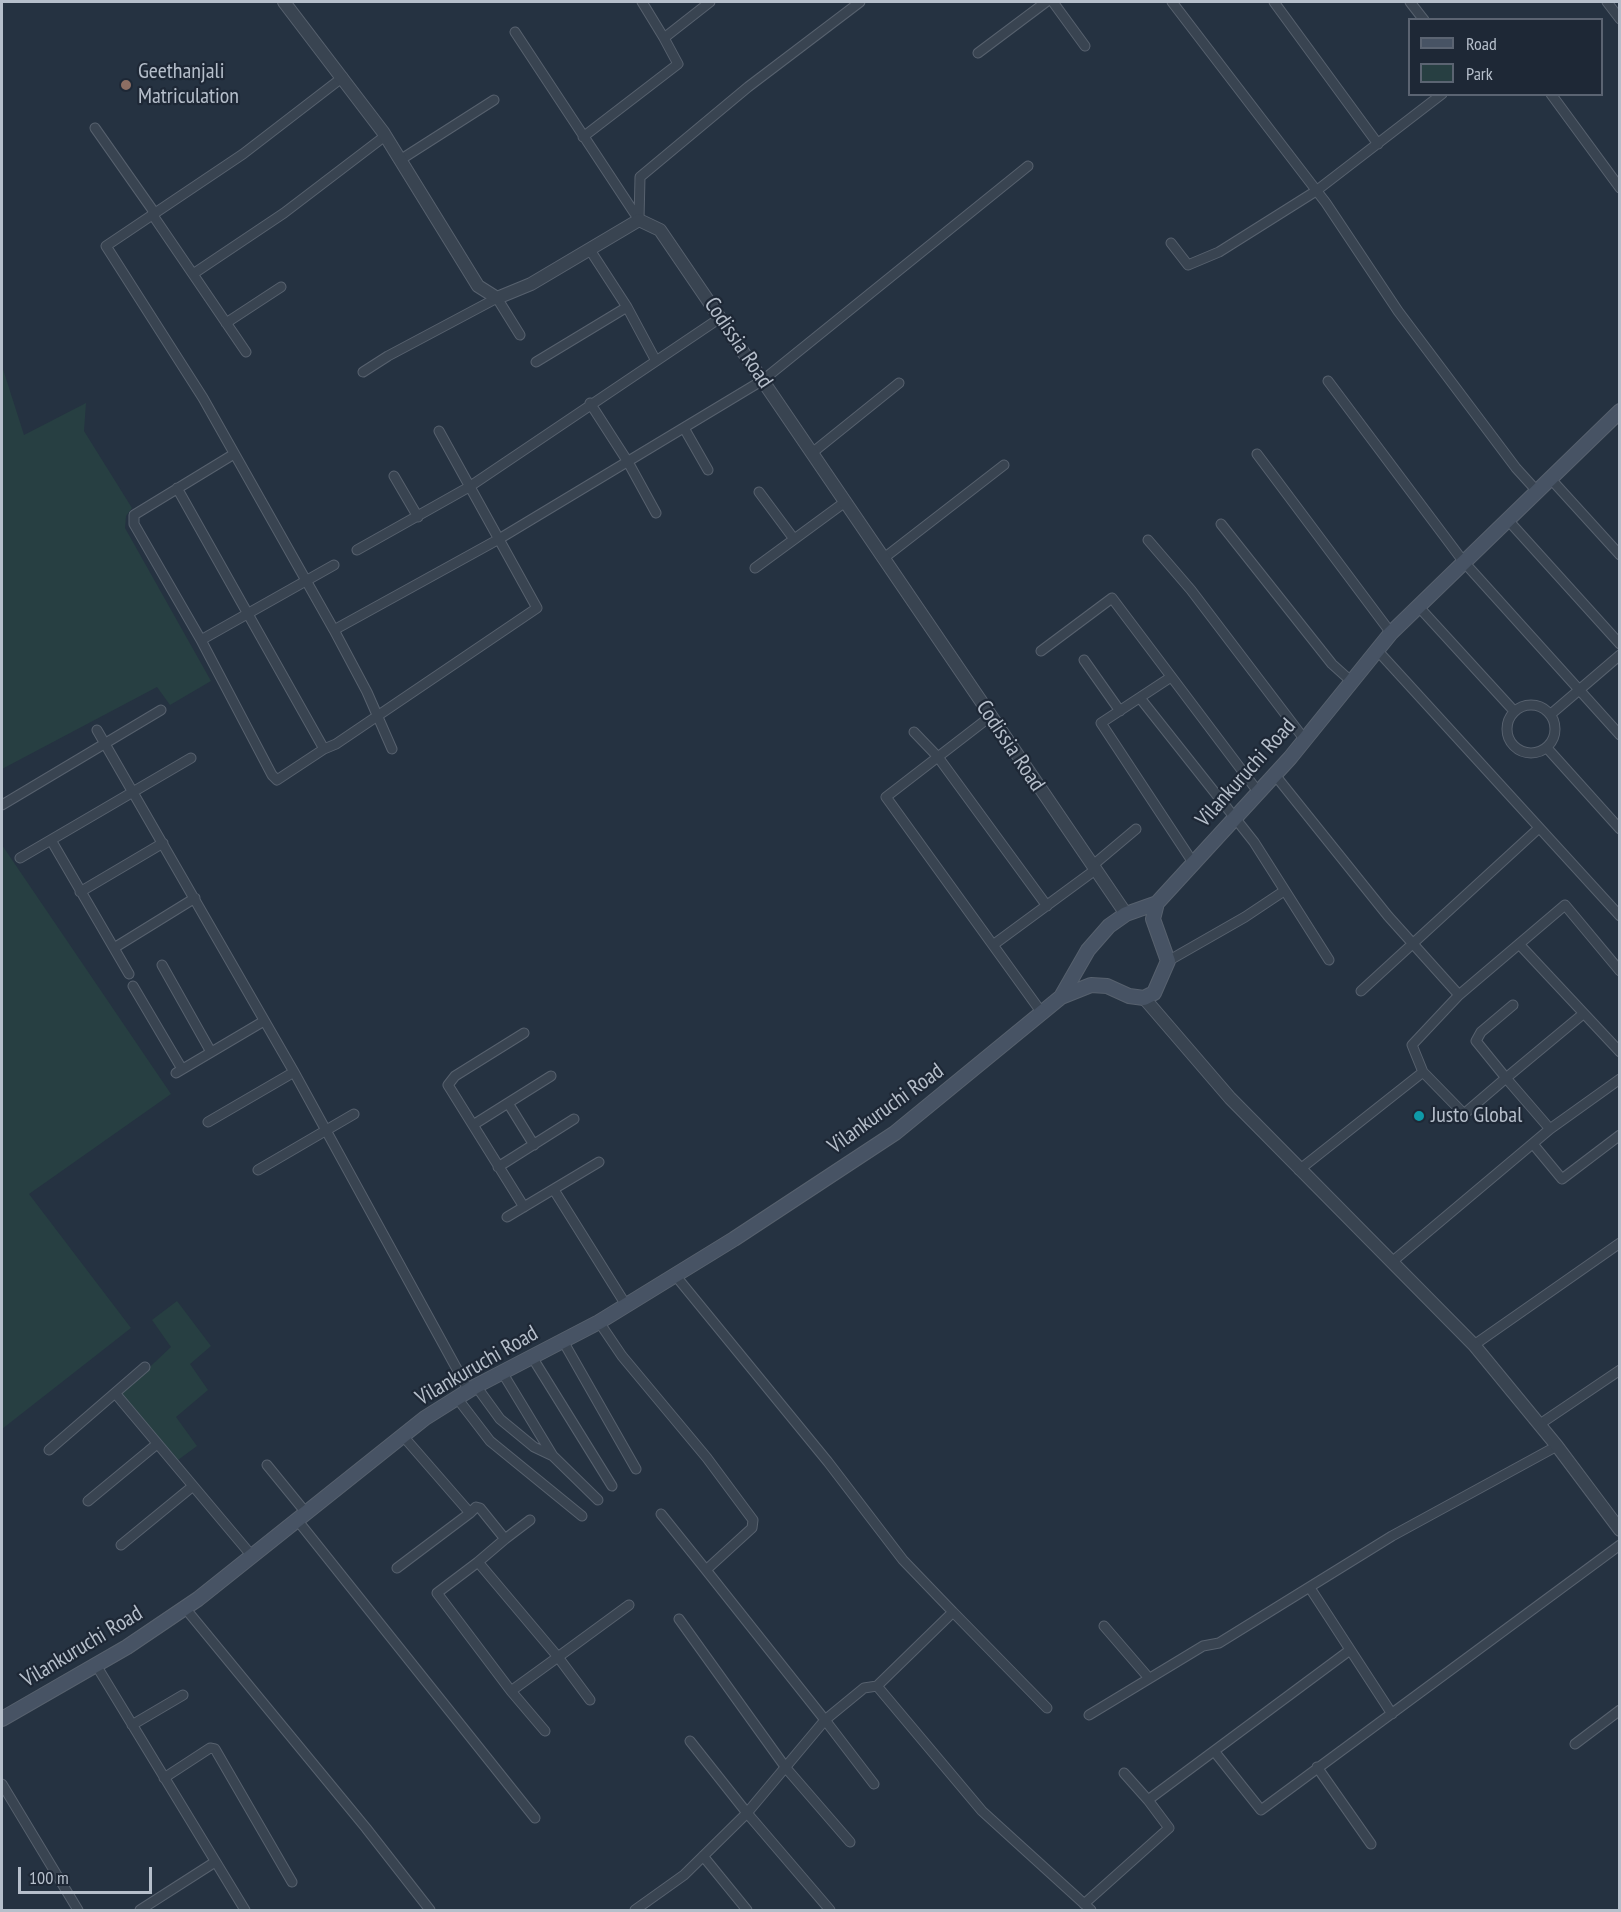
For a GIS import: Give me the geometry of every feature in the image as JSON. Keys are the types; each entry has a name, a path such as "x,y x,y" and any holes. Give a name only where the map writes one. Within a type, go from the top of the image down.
{"main road":[{"name":"Vilankuruchi Road","path":"1157,903 1275,775 1390,633 1549,477 1620,411"},
{"path":"1060,997 1088,950 1108,926 1126,914 1157,903"},
{"path":"1144,998 1154,993 1168,961 1153,919 1157,903"},
{"name":"Vilankuruchi Road","path":"2,1719 96,1665 185,1608 404,1436 457,1398 599,1322 895,1132 1060,997 1091,985 1144,998"}],"street":[{"path":"284,2 343,77 385,136 478,286 498,298 520,335"},
{"path":"583,137 678,64 642,2"},
{"path":"664,38 710,2"},
{"path":"639,220 640,177 739,94 860,2"},
{"path":"978,53 1046,2"},
{"path":"1053,2 1084,46"},
{"path":"1172,2 1316,190 1398,311 1516,468 1536,490"},
{"path":"1274,2 1378,144"},
{"path":"1410,2 1422,18"},
{"path":"1607,2 1620,19"},
{"path":"515,32 639,220"},
{"path":"343,77 243,154 106,246 203,398 334,630 367,692 392,749"},
{"path":"1171,243 1188,265 1219,252 1316,190 1439,96"},
{"path":"1552,96 1620,188"},
{"path":"400,160 495,100"},
{"path":"95,128 246,352"},
{"path":"193,274 284,213 385,136"},
{"path":"334,630 499,539 763,380 1028,166"},
{"path":"363,372 388,356 498,298 531,284 639,220"},
{"name":"Codissia Road","path":"639,220 660,230 1126,914"},
{"path":"590,250 627,307 656,361"},
{"path":"226,323 281,287"},
{"path":"536,362 627,307"},
{"path":"357,550 469,487 720,318"},
{"path":"1328,381 1463,561 1620,735"},
{"path":"812,453 899,383"},
{"path":"590,404 628,462 656,513"},
{"path":"684,428 708,470"},
{"path":"234,454 134,515 134,524 201,640 272,775 277,780 324,749 336,744 537,608 439,431"},
{"path":"1257,454 1390,633"},
{"path":"884,558 1004,465"},
{"path":"394,476 418,517"},
{"path":"1549,477 1620,555"},
{"path":"177,488 324,749"},
{"path":"759,492 794,539"},
{"path":"755,568 845,501"},
{"path":"1507,519 1620,644"},
{"path":"1221,524 1332,664 1352,682"},
{"path":"1148,540 1191,590 1305,740"},
{"path":"201,640 334,565"},
{"path":"1041,651 1112,598 1259,793"},
{"path":"1418,606 1514,711"},
{"path":"1377,650 1620,916"},
{"path":"1551,714 1620,655"},
{"path":"1084,660 1120,711"},
{"path":"1171,676 1101,723 1102,728 1194,864"},
{"path":"1140,698 1235,816 1329,960"},
{"path":"1537,705 1551,714 1555,736 1546,748 1531,753 1516,748 1508,734 1507,726 1514,711 1521,706 1537,705"},
{"path":"2,805 161,710"},
{"path":"991,716 886,796 1042,1013"},
{"path":"97,730 473,1388 500,1419 534,1447 553,1456"},
{"path":"914,732 938,757 1047,906"},
{"path":"1546,748 1620,829"},
{"path":"20,858 191,758"},
{"path":"1275,775 1412,944 1459,994"},
{"path":"1360,991 1539,828"},
{"path":"993,945 1094,868 1136,829"},
{"path":"51,840 129,974"},
{"path":"80,892 163,843"},
{"path":"1168,961 1245,917 1284,891"},
{"path":"114,948 195,898"},
{"path":"1583,1014 1464,1114 1423,1072 1412,1045 1459,994 1565,905 1620,971"},
{"path":"1519,944 1620,1052"},
{"path":"162,965 211,1052"},
{"path":"133,986 179,1071 264,1021"},
{"path":"1144,998 1230,1098 1474,1345 1540,1424 1620,1530"},
{"path":"1513,1005 1481,1032 1476,1041 1550,1129"},
{"path":"524,1033 450,1080 451,1089 524,1208"},
{"path":"208,1122 294,1072"},
{"path":"1299,1170 1423,1072"},
{"path":"473,1125 551,1076"},
{"path":"1393,1261 1550,1129 1620,1079"},
{"path":"508,1103 534,1144"},
{"path":"258,1170 354,1114"},
{"path":"498,1167 574,1119"},
{"path":"1533,1144 1562,1179 1620,1135"},
{"path":"507,1217 599,1162"},
{"path":"554,1190 626,1305"},
{"path":"1474,1345 1620,1243"},
{"path":"675,1275 821,1453 903,1560 1047,1708"},
{"path":"599,1322 622,1356 707,1458 753,1520 752,1528 706,1570"},
{"path":"563,1341 636,1469"},
{"path":"532,1357 612,1486"},
{"path":"49,1450 145,1366"},
{"path":"1540,1424 1620,1370"},
{"path":"502,1372 553,1456 598,1500"},
{"path":"115,1393 252,1556"},
{"path":"457,1398 490,1441 582,1516"},
{"path":"404,1436 470,1512"},
{"path":"88,1501 157,1444"},
{"path":"1089,1715 1148,1677 1203,1646 1219,1643 1392,1536 1557,1446"},
{"path":"267,1465 302,1517 535,1818"},
{"path":"121,1545 193,1486"},
{"path":"397,1568 476,1508 480,1508 505,1539"},
{"path":"661,1514 874,1784"},
{"path":"530,1520 437,1593 511,1691 545,1731"},
{"path":"1214,1751 1261,1810 1620,1545"},
{"path":"478,1562 558,1657 590,1700"},
{"path":"1310,1588 1392,1714"},
{"path":"511,1691 629,1605"},
{"path":"185,1608 366,1828 430,1911"},
{"path":"635,1911 684,1875 747,1813 825,1720 864,1688 877,1686 953,1612"},
{"path":"678,1618 786,1768 850,1842"},
{"path":"1104,1626 1148,1677"},
{"path":"1148,1800 1350,1650"},
{"path":"96,1665 245,1911"},
{"path":"877,1686 981,1811 1087,1907 1169,1828 1124,1773"},
{"path":"132,1725 183,1695"},
{"path":"1575,1744 1620,1710"},
{"path":"690,1741 830,1911"},
{"path":"164,1778 210,1748 215,1749 292,1882"},
{"path":"1317,1767 1371,1844"},
{"path":"2,1784 78,1911"},
{"path":"703,1856 747,1911"},
{"path":"140,1911 215,1862"}],"green space":[{"path":"2,366 24,435 86,403 84,431 132,508 126,516 125,528 211,681 170,705 157,687 2,769"},
{"path":"2,845 171,1094 29,1194 131,1328 2,1429"},
{"path":"177,1301 211,1346 190,1364 208,1390 176,1417 197,1446 178,1460 121,1394 171,1347 152,1320"}],"place":[{"name":"Geethanjali Matriculation","path":"126,85"},
{"name":"Justo Global","path":"1419,1116"}]}
